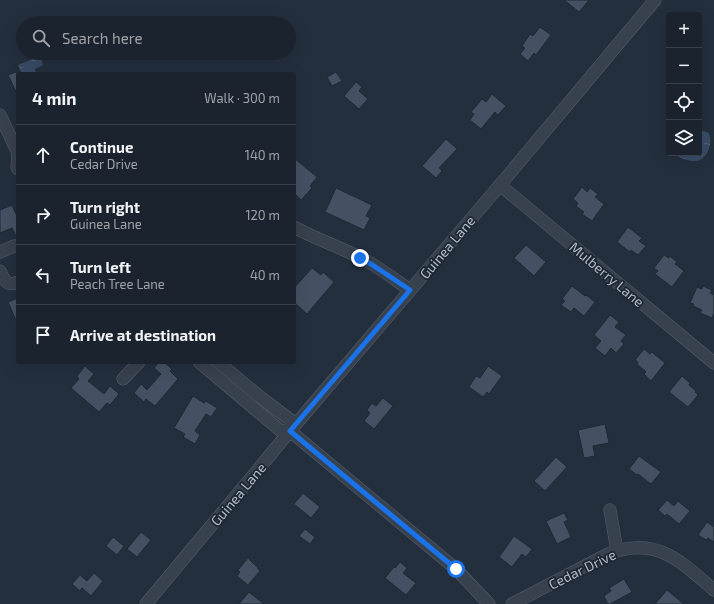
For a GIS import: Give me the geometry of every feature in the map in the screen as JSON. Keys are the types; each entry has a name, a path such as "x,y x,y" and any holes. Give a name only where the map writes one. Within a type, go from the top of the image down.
{"street":[{"name":"Guinea Lane","path":"146,604 290,431 500,185 655,0"},
{"path":"0,115 16,148"},
{"name":"Mulberry Lane","path":"500,185 714,364"},
{"path":"296,228 371,264 410,290"},
{"path":"0,252 16,246"},
{"path":"0,271 4,280 9,284 16,283"},
{"path":"123,380 137,364"},
{"path":"202,364 245,393 260,397 292,421 290,431 456,569 489,604"},
{"path":"220,364 245,393"},
{"path":"610,510 617,551"},
{"name":"Cedar Drive","path":"512,604 608,554 632,548 646,548 665,553 682,563 714,590"}],"water":[{"path":"30,60 41,60 43,65 35,69 36,72 21,72 18,65"},
{"path":"702,131 708,133 710,136 709,149 701,160 691,161 678,156 702,156"}],"building":[{"path":"564,0 589,0 579,12"},
{"path":"540,27 551,35 536,55 534,53 528,61 520,54 525,48 522,46 530,34 533,36"},
{"path":"16,72 16,92 8,75"},
{"path":"336,72 342,81 332,86 327,77"},
{"path":"356,82 362,87 359,91 368,99 359,109 344,96"},
{"path":"492,94 506,106 498,115 495,112 481,129 470,120 474,114 471,112 482,99 486,102"},
{"path":"446,139 457,149 439,168 442,171 436,178 422,166"},
{"path":"296,160 317,177 310,186 312,188 301,200 296,195"},
{"path":"582,187 587,192 590,188 598,194 595,197 604,204 592,221 582,214 584,212 576,206 578,203 573,199"},
{"path":"336,188 372,205 366,216 370,218 364,230 325,212"},
{"path":"12,205 16,214 16,236 12,228 0,233 0,210"},
{"path":"628,227 642,238 639,241 646,246 638,255 631,250 630,252 617,242"},
{"path":"526,245 546,262 534,276 514,258"},
{"path":"664,255 669,258 670,256 677,262 675,264 684,271 672,287 655,274 658,271 654,268"},
{"path":"312,268 321,275 323,272 334,282 307,314 296,304 296,286"},
{"path":"572,286 595,302 584,316 574,308 571,312 561,305 565,301 562,299"},
{"path":"703,286 712,290 710,293 714,295 714,313 712,318 700,313 702,310 690,303 697,287 702,289"},
{"path":"16,299 16,320 8,302"},
{"path":"610,315 619,322 615,327 626,335 621,341 624,344 616,353 611,348 605,356 595,348 601,341 594,335"},
{"path":"644,349 650,354 652,352 665,363 651,381 644,374 646,372 637,364 638,362 635,360"},
{"path":"157,364 166,364 172,369 170,371 178,379 155,406 146,399 144,402 134,393 141,384 147,390 161,374 154,368"},
{"path":"85,366 94,374 88,381 104,394 110,386 119,394 110,405 107,403 99,412 71,388 79,379 77,376"},
{"path":"488,366 502,376 489,394 487,392 483,397 469,387 476,376 480,378"},
{"path":"682,376 690,383 689,385 698,395 688,407 669,392"},
{"path":"193,396 204,403 206,401 217,408 211,417 206,414 195,431 200,435 195,444 183,437 185,434 174,428"},
{"path":"383,398 393,406 374,429 364,421 370,413 367,410 372,403 376,406"},
{"path":"605,424 609,443 593,446 595,456 584,458 578,430"},
{"path":"639,456 661,472 651,484 629,469"},
{"path":"556,457 567,467 545,491 534,481"},
{"path":"303,493 320,507 311,518 294,504"},
{"path":"667,500 674,506 678,501 690,511 679,524 667,514 665,516 658,510"},
{"path":"564,513 568,520 564,522 571,537 557,544 546,521"},
{"path":"707,522 714,527 714,542 708,538 706,540 698,535"},
{"path":"305,529 315,537 310,544 299,536"},
{"path":"141,532 151,540 137,557 127,549"},
{"path":"514,536 532,549 526,557 522,554 512,567 499,557"},
{"path":"113,537 124,546 117,555 106,546"},
{"path":"248,558 260,571 248,585 237,576 240,572 238,570"},
{"path":"400,562 407,568 403,573 416,583 406,595 385,578"},
{"path":"94,573 103,581 91,596 82,588 80,591 72,584 80,575 87,581"},
{"path":"624,579 632,592 608,604 604,596 611,591 609,588"},
{"path":"667,590 673,595 684,604 655,604"},
{"path":"249,592 264,604 239,604"}],"route":[{"path":"360,258 410,290 290,431 456,569"}]}
